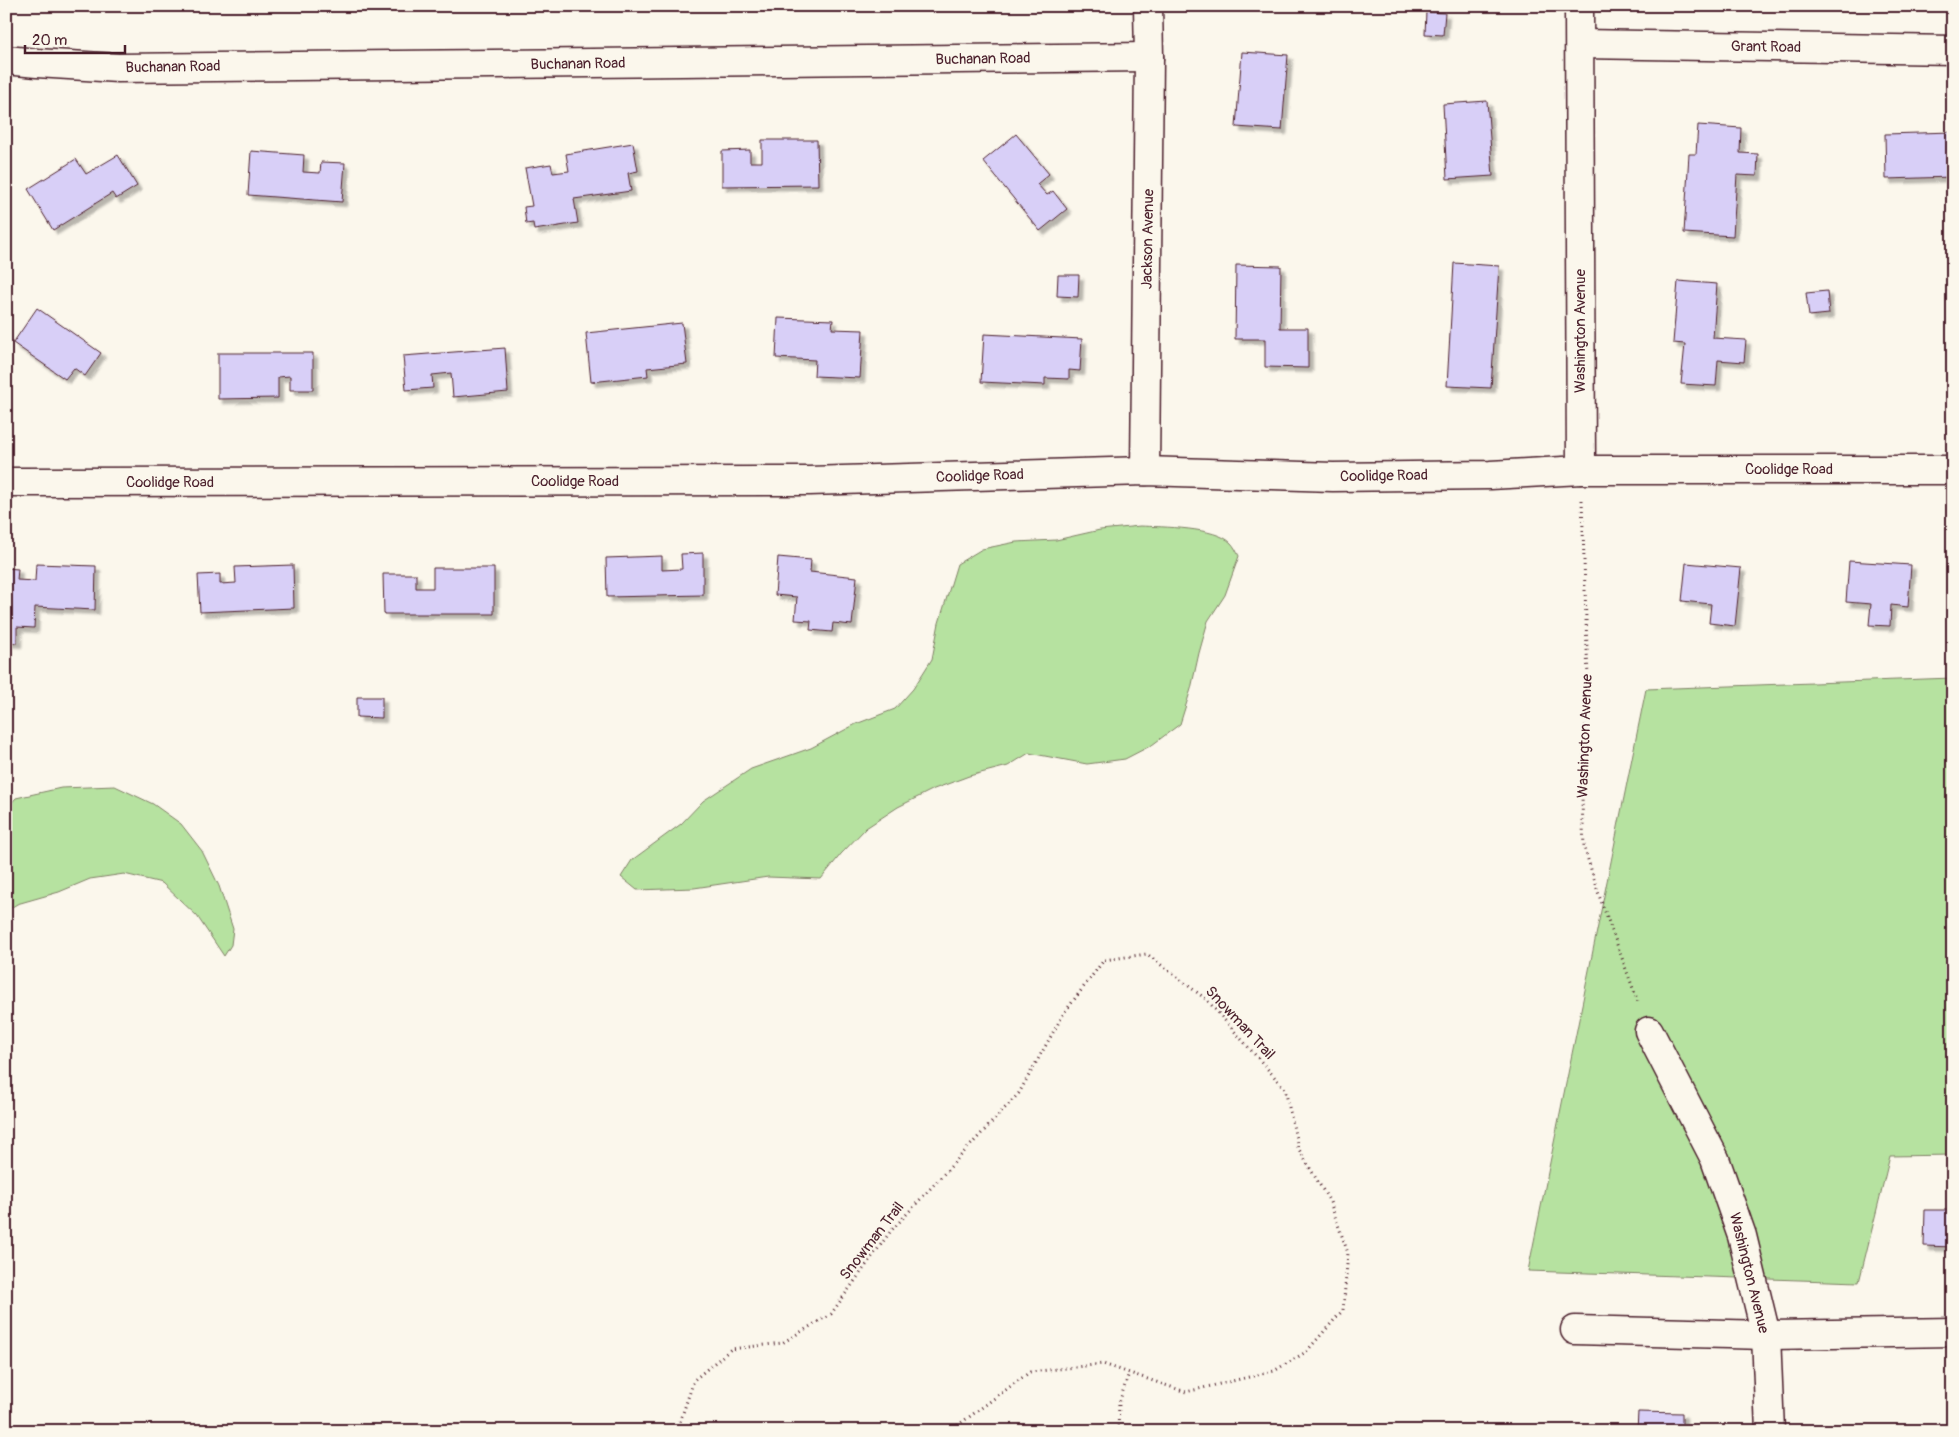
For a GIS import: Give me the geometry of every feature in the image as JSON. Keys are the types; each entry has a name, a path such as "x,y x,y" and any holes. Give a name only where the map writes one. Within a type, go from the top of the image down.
{"street":[{"name":"Jackson Avenue","path":"1145,471 1148,6"},
{"name":"Washington Avenue","path":"1579,6 1581,470"},
{"name":"Grant Road","path":"1580,44 1953,50"},
{"name":"Buchanan Road","path":"6,60 37,64 118,68 1149,57"},
{"name":"Coolidge Road","path":"6,482 808,481 1145,471 1333,477 1490,475 1581,470 1953,470"},
{"name":"Washington Avenue","path":"1649,1031 1715,1160 1742,1236 1766,1336 1770,1431"},
{"path":"1575,1330 1766,1336 1953,1332"}],"path":[{"name":"Washington Avenue","path":"1581,470 1588,679 1582,803 1584,847 1600,898 1649,1031"},
{"name":"Snowman Trail","path":"678,1431 694,1380 731,1349 782,1343 831,1314 890,1232 1019,1093 1064,1012 1104,960 1147,954 1207,1000 1285,1089 1298,1148 1330,1202 1348,1253 1343,1310 1306,1352 1274,1371 1186,1392 1103,1364 1030,1372 950,1431"},
{"path":"1118,1431 1119,1403 1129,1373"}],"green space":[{"path":"1140,526 1188,529 1214,534 1231,543 1239,556 1225,595 1208,621 1180,724 1152,745 1125,759 1087,764 1029,753 1008,766 969,776 934,789 898,807 866,828 841,854 821,879 768,877 694,888 637,890 621,877 632,860 681,824 703,801 751,769 811,748 856,724 895,709 913,689 932,659 939,623 957,564 982,549 1016,542 1056,540 1100,530"},
{"path":"1953,678 1953,1155 1890,1156 1859,1282 1528,1271 1646,689"},
{"path":"115,786 153,804 181,824 202,851 219,886 233,929 231,945 224,956 197,916 162,883 124,874 90,879 59,892 17,904 6,911 6,809 16,798 61,788"}],"building":[{"path":"1426,12 1445,13 1443,35 1425,34"},
{"path":"1242,52 1288,55 1282,130 1236,127"},
{"path":"1487,101 1493,176 1447,179 1443,104"},
{"path":"1698,125 1741,128 1740,153 1758,154 1757,176 1737,175 1733,236 1684,233 1689,154 1696,154"},
{"path":"1953,132 1953,177 1886,179 1885,134"},
{"path":"1016,134 1049,174 1037,184 1047,195 1053,191 1067,209 1040,231 983,161"},
{"path":"762,140 817,140 818,185 722,186 722,151 750,150 750,162 762,162"},
{"path":"633,143 638,171 628,173 631,191 574,199 578,223 534,230 533,223 526,224 524,207 532,206 525,168 551,164 553,173 569,171 566,154"},
{"path":"251,151 304,155 303,172 320,173 321,162 345,163 342,202 248,195"},
{"path":"118,155 137,186 116,199 112,193 53,230 28,189 76,159 86,174"},
{"path":"1454,263 1499,266 1491,388 1447,386"},
{"path":"1236,265 1281,266 1280,328 1308,328 1308,368 1265,367 1265,339 1235,339"},
{"path":"1058,275 1079,275 1078,297 1057,296"},
{"path":"1678,281 1717,284 1713,338 1746,340 1744,362 1718,360 1716,386 1681,384 1685,344 1673,343"},
{"path":"1827,291 1829,314 1809,316 1806,293"},
{"path":"37,308 101,353 85,376 74,368 65,379 13,343"},
{"path":"778,318 833,320 832,329 863,330 860,378 814,376 815,360 776,358"},
{"path":"682,323 687,364 647,368 648,376 591,382 586,333"},
{"path":"984,334 1082,339 1080,371 1069,370 1069,379 1045,378 1045,385 981,382"},
{"path":"505,348 508,392 453,397 451,373 432,375 433,388 406,390 403,356"},
{"path":"218,353 313,353 313,390 290,390 290,376 278,377 278,398 218,399"},
{"path":"703,553 703,595 607,597 606,558 662,556 662,570 682,569 681,554"},
{"path":"778,557 811,560 810,572 857,577 852,625 833,623 832,632 810,630 811,621 795,620 797,597 775,595"},
{"path":"1849,561 1911,565 1908,607 1891,605 1890,626 1869,625 1871,604 1846,602"},
{"path":"1686,563 1741,568 1735,626 1709,623 1711,604 1682,601"},
{"path":"36,564 96,566 95,610 35,607 34,628 17,627 17,643 6,642 6,568 18,569 17,580 35,581"},
{"path":"293,565 294,608 200,612 198,575 220,574 220,584 236,583 235,567"},
{"path":"433,568 494,568 494,614 384,614 383,574 416,574 416,588 433,588"},
{"path":"357,697 382,697 382,718 357,717"},
{"path":"1925,1210 1953,1210 1953,1247 1924,1246"},
{"path":"1638,1412 1682,1413 1682,1431 1637,1431"}]}
